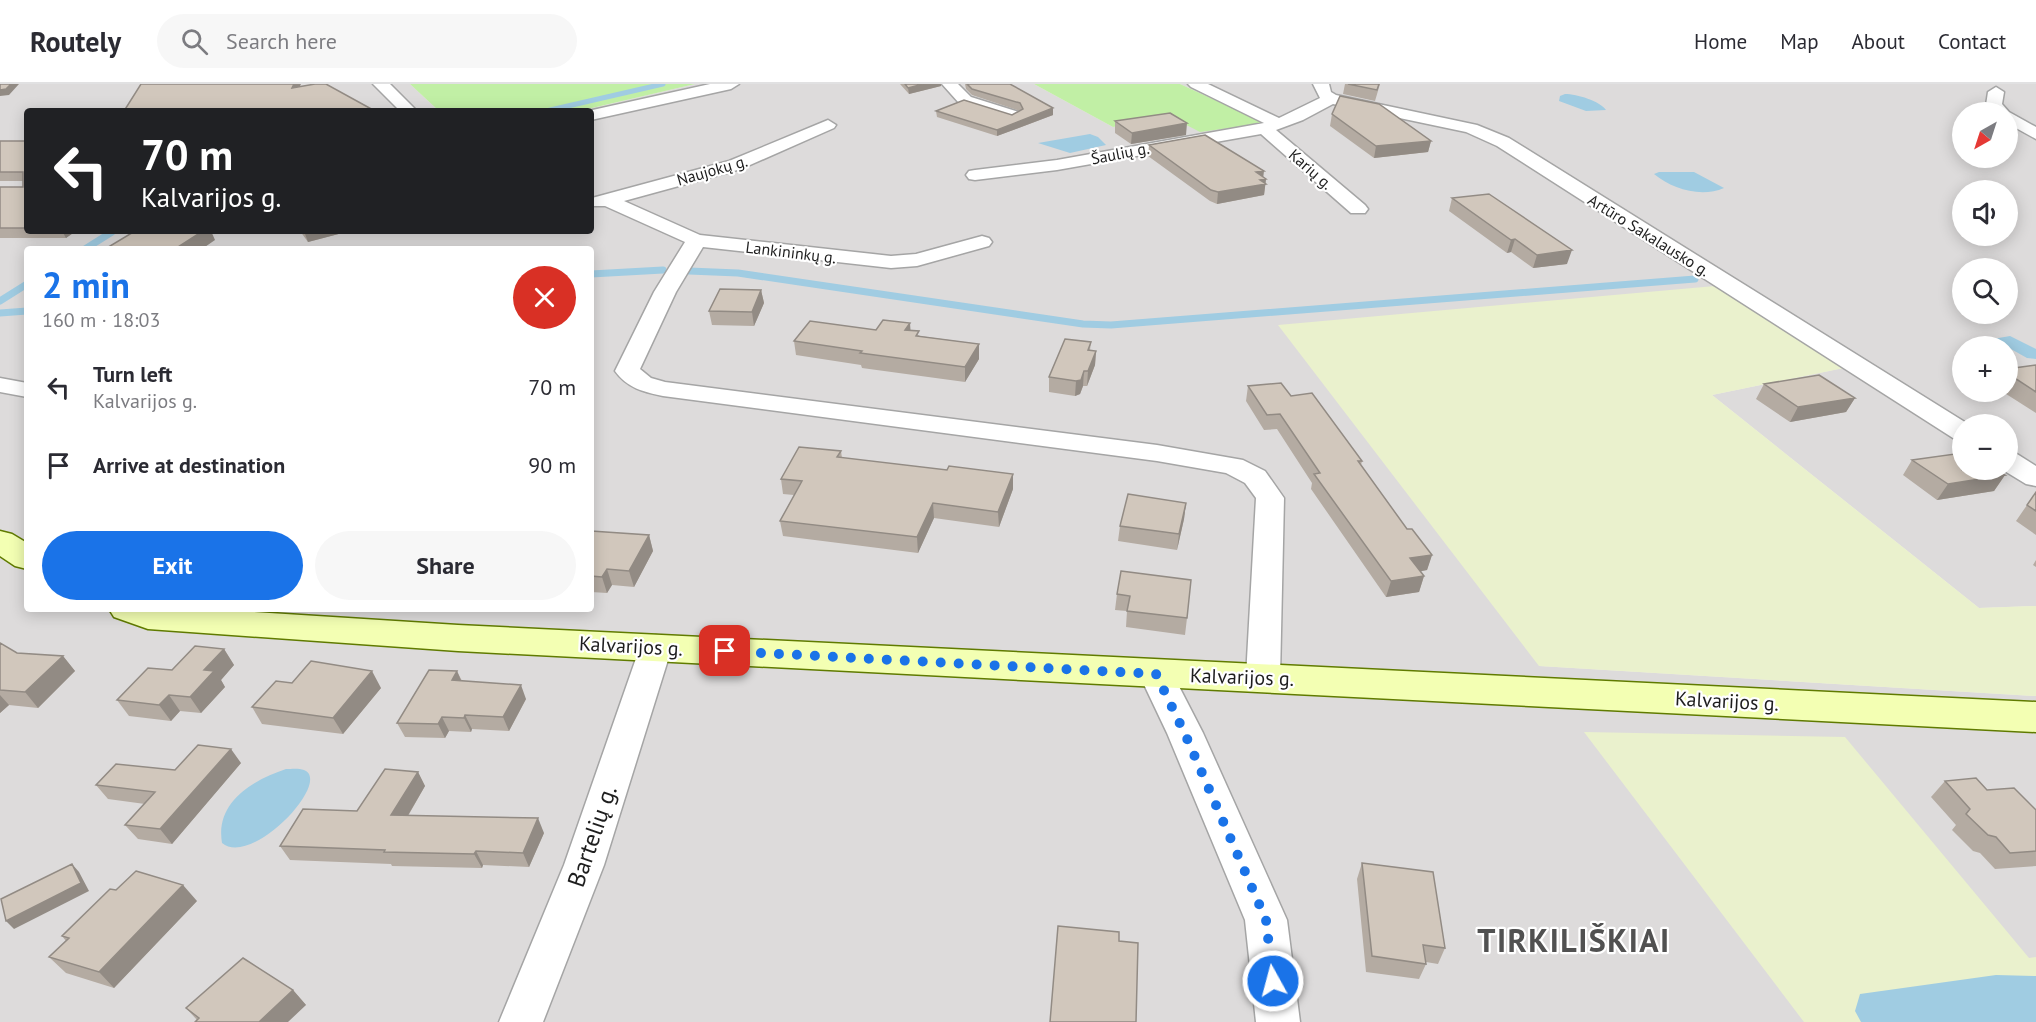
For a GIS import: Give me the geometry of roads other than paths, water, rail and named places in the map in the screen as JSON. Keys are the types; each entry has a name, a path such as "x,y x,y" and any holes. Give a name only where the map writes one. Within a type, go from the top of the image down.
{"main road":[{"path":"0,541 24,556"},
{"name":"Kalvarijos g.","path":"134,612 148,617 458,638 2036,717"}],"street":[{"path":"381,84 406,108"},
{"path":"594,113 731,84"},
{"path":"950,84 965,100 1013,115"},
{"name":"Karių g.","path":"1196,84 1271,126 1358,209"},
{"name":"Šaulių g.","path":"975,175 1057,165 1271,126 1297,117 1326,91"},
{"name":"Artūro Sakalausko g.","path":"1326,91 1471,128 1495,137 1952,426"},
{"path":"1994,102 1996,92"},
{"path":"2018,123 2036,134"},
{"name":"Naujokų g.","path":"599,201 735,165 828,124"},
{"name":"Lankininkų g.","path":"599,201 696,240 824,256 891,262 917,260 982,243"},
{"path":"696,240 665,292 627,371 642,383 663,389 1233,465 1255,477 1270,498 1263,677"},
{"path":"0,385 24,389"},
{"path":"2018,467 2036,478"},
{"name":"Bartelių g.","path":"521,1022 584,865 656,647"},
{"path":"1156,674 1185,734 1266,920 1278,1022"}],"water":[{"path":"1565,94 1588,99 1606,110 1586,111 1559,101 1560,96"},
{"path":"1090,134 1098,137 1106,145 1070,153 1038,143"},
{"path":"1694,172 1724,188 1696,192 1678,188 1654,174"},
{"path":"2018,340 2036,349 2036,359 2027,358 2018,353"},
{"path":"286,769 304,770 310,777 308,790 299,805 269,834 252,844 235,847 222,843 221,828 230,804 249,786"},
{"path":"1996,975 2036,976 2036,1022 1861,1022 1855,1011 1860,994"}],"waterway":[{"path":"559,108 663,84"},
{"path":"90,246 109,234"},
{"path":"594,274 663,270"},
{"path":"689,271 738,273 1083,324 1111,325 1695,279"},
{"path":"0,301 24,286"},
{"path":"0,313 24,311"}],"district":[{"name":"TIRKILIŠKIAI","path":"1574,940"}]}
